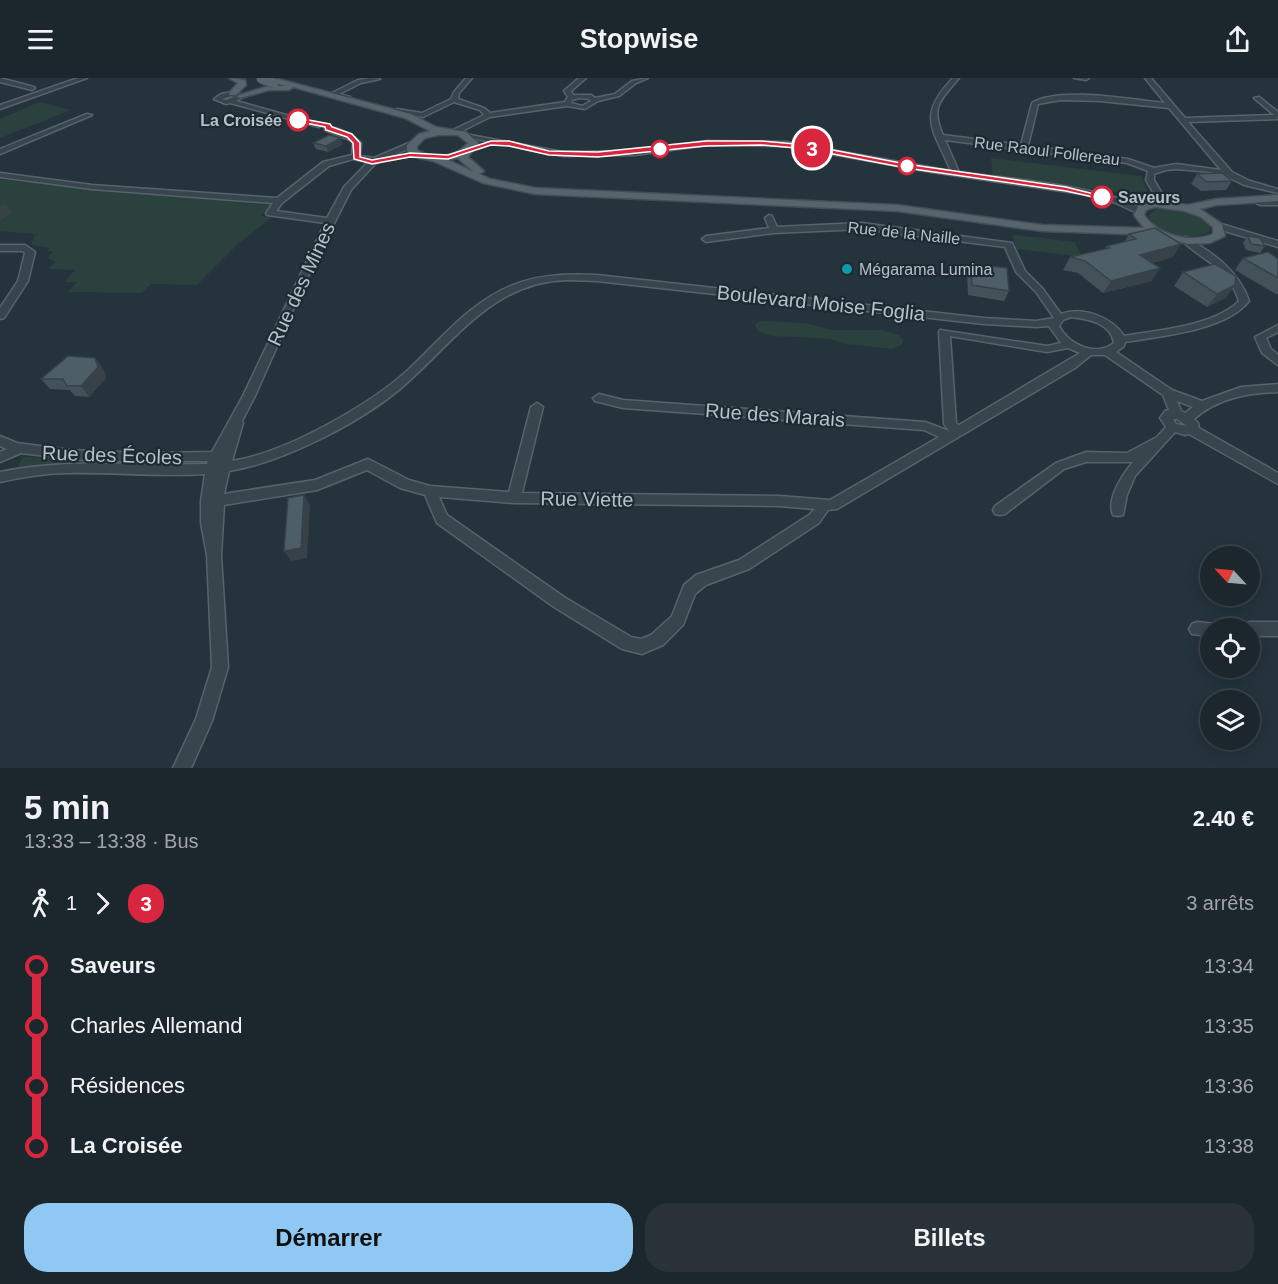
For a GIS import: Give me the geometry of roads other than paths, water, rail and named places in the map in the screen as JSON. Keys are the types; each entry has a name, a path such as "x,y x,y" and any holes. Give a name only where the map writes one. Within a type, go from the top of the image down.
{"main road":[{"path":"233,78 242,82 236,97"},
{"path":"236,97 269,80 408,116 434,130 469,133 473,143 466,150 463,158 468,163 486,174 534,185 889,202 1076,224 1115,225 1164,204 1188,208 1216,202 1278,201"},
{"path":"269,80 404,118 421,130 422,136"},
{"path":"236,97 269,88 300,90"},
{"path":"452,132 422,136 412,145 412,150 418,155 434,158 487,181 535,191 897,208 1042,228 1158,232 1185,240 1208,241 1216,227"},
{"path":"434,158 466,150"},
{"path":"1216,227 1210,214 1213,209 1220,206 1278,201"},
{"path":"1188,208 1216,227"},
{"path":"1142,212 1158,232"}],"street":[{"path":"0,100 62,78"},
{"path":"0,107 84,78"},
{"path":"351,78 360,81"},
{"path":"377,79 360,81 334,94 418,116 428,114 454,100 456,93 469,78"},
{"path":"583,78 567,91 570,101 583,108 591,106 595,100"},
{"path":"469,133 488,115 570,101 584,96 595,100 617,95 634,82 645,78"},
{"path":"956,78 934,107 933,120 956,173"},
{"path":"1077,78 1086,78"},
{"path":"1148,78 1229,174 1255,187 1278,191"},
{"path":"0,80 32,88"},
{"path":"236,97 352,138 357,143 356,158 370,164"},
{"path":"1024,149 1035,103 1041,99 1061,97 1171,106"},
{"path":"1257,98 1278,116"},
{"path":"454,100 482,109 488,115"},
{"path":"0,152 89,115"},
{"path":"1184,120 1278,116"},
{"path":"319,127 347,138 350,142 351,161 370,164 396,156 418,155"},
{"path":"469,133 556,153 635,153 706,143 786,144 1051,187 1119,201 1142,212"},
{"name":"Rue Raoul Follereau","path":"940,137 1136,162 1154,170 1174,167 1229,174"},
{"path":"466,150 491,143 509,144"},
{"name":"Rue des Mines","path":"182,768 204,721 220,667 213,501 219,462 239,414 330,221 354,180 370,164 412,145"},
{"path":"330,221 270,213 279,201 326,164 350,157"},
{"path":"1154,170 1150,172 1150,180 1164,204"},
{"path":"0,175 92,187 279,201"},
{"path":"769,218 774,230"},
{"name":"Rue de la Naille","path":"706,238 774,230 862,226 1009,245 1021,272 1040,290"},
{"path":"1216,227 1278,244"},
{"path":"1185,240 1221,266"},
{"path":"1120,340 1154,335 1220,317 1240,307 1244,301 1242,292 1210,251 1208,241"},
{"path":"0,248 25,248 30,252 26,275 0,316"},
{"name":"Boulevard Moise Foglia","path":"219,462 269,456 303,441 364,407 422,365 482,308 516,286 553,278 631,282 1011,323 1036,324 1078,315"},
{"path":"1040,290 1078,315 1094,318 1109,326 1154,335"},
{"path":"1040,290 1057,320 1056,331 1060,337"},
{"name":"Boulevard Moise Foglia","path":"1011,323 1060,337 1070,344"},
{"path":"1109,326 1120,340"},
{"path":"1278,328 1260,338 1260,342 1278,361"},
{"path":"953,433 950,424 944,332 1047,349 1070,344 1090,351 1108,352 1116,349 1120,340"},
{"path":"1070,344 1071,365"},
{"name":"Rue Viette","path":"213,501 318,485 368,464 405,484 430,491 514,498 779,501 822,505 839,503 953,433 1071,365 1090,351"},
{"path":"1108,352 1168,393 1203,406"},
{"path":"1118,511 1120,493 1126,475 1159,441 1182,422 1203,406 1235,392 1278,387"},
{"path":"1168,393 1182,422 1278,479"},
{"name":"Rue des Marais","path":"599,398 623,404 925,426 953,433"},
{"path":"514,498 537,407"},
{"name":"Rue des Écoles","path":"0,441 28,452 219,462"},
{"path":"1000,510 1060,466 1086,457 1129,458 1159,441"},
{"path":"0,457 18,448"},
{"path":"0,477 34,470 68,468 175,472 219,462"},
{"path":"430,491 442,519 559,602 628,644 642,647 657,640 678,620 689,590 701,580 744,565 814,519 821,512 822,505"},
{"path":"1260,629 1278,629"}],"place":[{"name":"La Croisée","path":"298,120"},
{"name":"Saveurs","path":"1102,197"},
{"name":"Mégarama Lumina","path":"847,269"}]}
